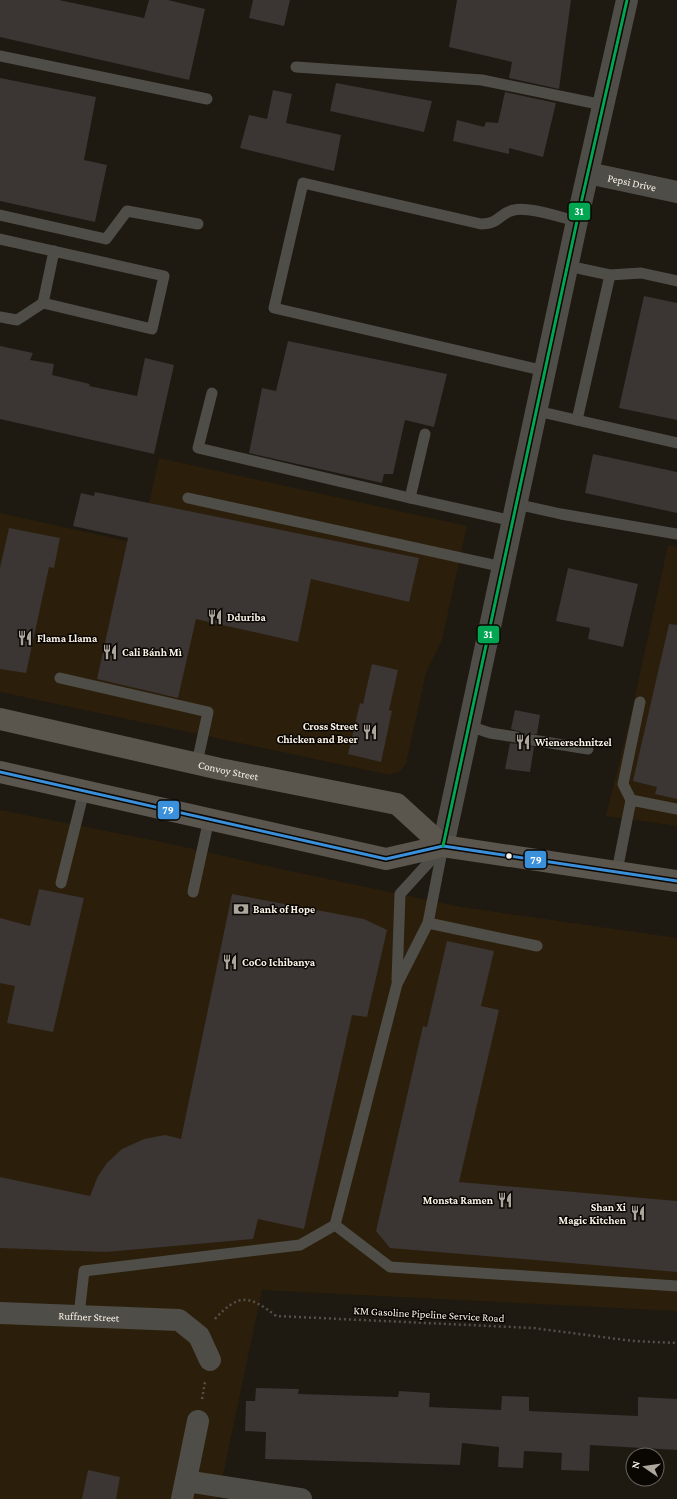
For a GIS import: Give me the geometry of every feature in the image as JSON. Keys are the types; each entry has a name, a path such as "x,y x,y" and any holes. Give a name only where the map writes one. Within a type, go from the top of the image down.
{"main road":[{"name":"Convoy Street","path":"0,719 197,763 397,804 443,846"},
{"path":"0,772 386,858 408,855 443,846 677,881"}],"street":[{"path":"443,846 577,221 627,0"},
{"name":"Pepsi Drive","path":"588,173 677,192"},
{"name":"Ruffner Street","path":"0,1313 179,1320 200,1336"},
{"path":"200,1336 210,1360"},
{"path":"198,1421 184,1490 302,1499"}],"lane":[{"path":"0,56 207,99"},
{"path":"296,67 482,80 603,105"},
{"path":"545,371 274,308 302,183 481,224 492,224 508,211 516,209 525,209 577,221"},
{"path":"0,215 106,239 127,211 198,224"},
{"path":"0,239 164,276 152,329 43,303"},
{"path":"0,317 17,320 43,303 54,251"},
{"path":"568,266 610,275 641,272 677,281"},
{"path":"577,420 610,275"},
{"path":"212,393 198,448 410,498 515,512 561,514 677,534"},
{"path":"537,411 677,443"},
{"path":"410,498 425,434"},
{"path":"188,498 503,567"},
{"path":"60,678 208,712 197,763"},
{"path":"617,872 631,800 624,784 640,702"},
{"path":"469,726 516,738"},
{"path":"532,740 588,750"},
{"path":"61,882 84,791"},
{"path":"631,800 677,809"},
{"path":"193,892 209,819"},
{"path":"79,1315 84,1271 300,1245 335,1225 397,984 428,923 443,846"},
{"path":"397,984 400,894 443,846"},
{"path":"428,923 536,946"},
{"path":"335,1225 390,1267 677,1286"}],"path":[{"name":"KM Gasoline Pipeline Service Road","path":"200,1336 233,1302 250,1300 263,1306 276,1316 533,1328 633,1341 677,1343"},
{"path":"198,1421 210,1360"}],"shaded area":[{"path":"159,458 467,526 442,640 426,673 406,764 400,771 390,775 0,692 0,513 140,544"},
{"path":"668,545 677,547 677,826 606,816 631,715"},
{"path":"0,810 162,842 461,907 677,938 677,1311 262,1290 218,1499 0,1499"}],"building":[{"path":"0,0 59,0 144,18 149,0 168,0 205,9 189,80 0,37"},
{"path":"253,0 290,0 284,26 249,18"},
{"path":"457,0 571,0 559,89 509,78 512,62 449,47"},
{"path":"0,78 96,97 84,160 107,165 95,222 0,201"},
{"path":"336,83 432,101 424,132 330,111"},
{"path":"273,90 292,94 286,123 341,135 334,171 240,148 249,115 267,119"},
{"path":"505,92 556,103 543,157 509,148 509,154 453,141 457,120 484,127 486,122 498,123"},
{"path":"644,296 677,303 677,420 619,408"},
{"path":"288,341 447,374 434,427 405,420 393,474 384,474 382,483 249,453 262,388 276,391"},
{"path":"0,346 33,353 30,360 54,364 52,375 90,384 89,386 137,396 145,358 174,365 154,454 0,419"},
{"path":"593,454 677,472 677,513 585,493"},
{"path":"95,492 419,558 409,602 311,579 298,642 196,619 178,698 97,679 128,538 73,526 81,493 94,496"},
{"path":"9,528 60,538 54,568 49,567 26,673 0,669 0,568"},
{"path":"568,568 638,584 623,647 588,639 590,628 556,621"},
{"path":"669,624 677,625 677,799 655,794 657,787 633,781"},
{"name":"Cross Street Chicken and Beer","path":"372,664 398,670 389,710 392,711 381,762 348,754 360,703 363,704"},
{"name":"Wienerschnitzel","path":"515,710 540,715 537,734 529,734 525,739 527,745 534,747 530,772 505,769 510,743 518,744 523,738 521,732 511,729"},
{"path":"39,889 84,898 53,1032 7,1023 15,986 0,983 0,918 30,926"},
{"path":"232,894 364,919 387,930 367,1017 352,1015 304,1229 258,1219 253,1239 106,1252 0,1248 0,1177 90,1196 98,1176 107,1163 122,1149 144,1139 165,1135 181,1139"},
{"path":"447,941 494,951 481,1006 499,1010 459,1182 677,1201 677,1272 390,1248 376,1231 423,1026 427,1027"},
{"path":"256,1388 299,1389 298,1394 398,1397 399,1391 430,1393 429,1407 501,1410 502,1396 529,1397 529,1411 638,1416 638,1397 677,1399 677,1450 665,1449 665,1447 590,1445 589,1471 561,1470 562,1453 524,1451 523,1468 498,1467 499,1447 462,1443 460,1465 265,1459 266,1432 245,1431 246,1401 255,1401"},
{"path":"88,1470 120,1477 116,1499 82,1499"}],"transit line":[{"name":"31","path":"443,846 577,221 627,0"},
{"name":"79","path":"0,772 386,859 443,846 677,881"}],"place":[{"name":"Dduriba","path":"215,617"},
{"name":"Flama Llama","path":"25,638"},
{"name":"Cali Bánh Mì","path":"110,652"},
{"name":"Cross Street Chicken and Beer","path":"370,732"},
{"name":"Wienerschnitzel","path":"523,742"},
{"name":"Bank of Hope","path":"241,909"},
{"name":"CoCo Ichibanya","path":"230,962"},
{"name":"Monsta Ramen","path":"505,1200"},
{"name":"Shan Xi Magic Kitchen","path":"638,1213"}]}
